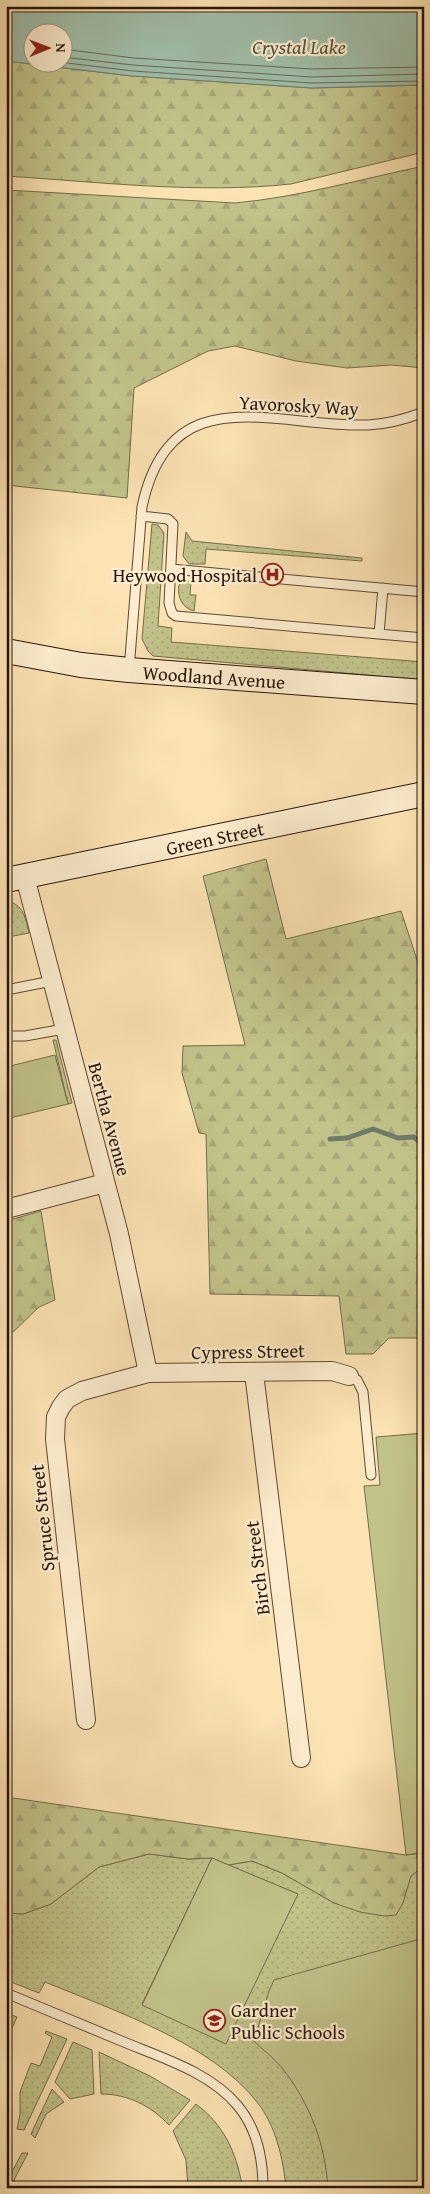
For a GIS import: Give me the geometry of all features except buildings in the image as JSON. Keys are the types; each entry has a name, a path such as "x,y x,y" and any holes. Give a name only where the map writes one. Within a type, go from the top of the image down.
{"street":[{"name":"Woodland Avenue","path":"6,651 81,665 129,670 424,692"},
{"name":"Green Street","path":"15,878 424,794"},
{"name":"Bertha Avenue","path":"15,878 52,981 119,1234 148,1373"},
{"path":"6,1209 105,1183"},
{"name":"Cypress Street","path":"148,1373 332,1371 349,1376"},
{"name":"Spruce Street","path":"86,1720 54,1425 62,1404 82,1390 148,1373"},
{"name":"Birch Street","path":"254,1373 301,1758"}],"lane":[{"name":"Yavorosky Way","path":"129,670 141,516 146,489 159,459 178,438 191,428 208,421 255,416 366,425 390,422 424,412"},
{"path":"141,516 170,521 174,528 170,608 172,613 180,617 424,638"},
{"path":"171,568 424,592"},
{"path":"378,634 383,588"},
{"path":"6,990 52,981"},
{"path":"6,1036 25,1036 64,1029"},
{"path":"349,1376 357,1380 363,1392 371,1475"},
{"path":"6,1993 182,2066 220,2089 239,2108 252,2129 259,2150 263,2188"}],"green space":[{"path":"6,61 22,63 22,72 72,72 72,69 132,76 312,88 424,85 424,152 291,184 220,188 149,186 6,176"},
{"path":"424,166 424,368 391,365 347,368 296,361 235,346 208,351 134,388 127,498 6,485 6,190 235,203 283,197"},
{"path":"152,524 158,525 164,533 158,626 172,628 171,642 424,662 424,680 153,656 142,639"},
{"path":"186,532 192,541 362,558 362,561 206,549 205,564 189,564 183,556"},
{"path":"185,580 191,582 190,595 196,595 194,611 183,605 180,598 179,585"},
{"path":"266,859 286,939 401,911 424,981 424,1338 389,1338 373,1354 346,1354 339,1296 210,1294 206,1134 199,1133 182,1073 183,1046 245,1045 203,876"},
{"path":"6,901 12,902 23,912 29,933 8,937"},
{"path":"53,1040 56,1040 72,1103 68,1104"},
{"path":"55,1055 68,1104 6,1119 6,1067"},
{"path":"41,1211 55,1300 39,1307 6,1339 6,1221"},
{"path":"424,1433 424,1852 406,1855 364,1486 380,1485 376,1437"},
{"path":"6,1797 406,1855 422,1853 423,1863 420,1869 411,1876 403,1903 396,1915 384,1916 360,1912 334,1903 282,1873 252,1861 228,1865 212,1858 188,1859 149,1854 99,1867 51,1904 23,1914 6,1913"},
{"path":"424,1852 424,2188 286,2188 278,2143 264,2111 237,2081 214,2062 188,2045 159,2030 45,1982 39,1993 6,1980 6,1913 23,1914 51,1904 99,1867 149,1854 188,1859 212,1858 142,2004 298,1894 228,1865 252,1861 282,1873 334,1903 403,1903 407,1882 420,1866 422,1853"},
{"path":"212,1858 298,1894 226,2044 142,2005"},
{"path":"424,1938 424,2188 328,2188 320,2140 301,2095 282,2068 254,2041 269,1991 274,1980"},
{"path":"6,2013 17,2017 6,2042"},
{"path":"46,2031 67,2039 24,2130 17,2129 20,2114 20,2092 31,2063 40,2066 52,2037 45,2033"},
{"path":"73,2042 92,2050 94,2094 70,2099 55,2082"},
{"path":"99,2052 150,2076 190,2100 169,2125 155,2112 138,2102 120,2096 101,2094"},
{"path":"52,2089 64,2102 46,2114 35,2138 31,2134"},
{"path":"196,2104 214,2121 227,2140 236,2161 242,2185 188,2188 186,2160 173,2131"},
{"path":"22,2153 28,2153 14,2180 17,2188 6,2188 6,2183"}],"water":[{"name":"Crystal Lake","path":"6,6 424,6 424,85 312,88 132,76 72,69 72,22 22,22 22,63 6,61"}],"waterway":[{"path":"330,1139 347,1138 373,1129 398,1138 414,1137 424,1147"}],"place":[{"name":"Heywood Hospital","path":"273,575"},
{"name":"Gardner Public Schools","path":"215,2021"}]}
